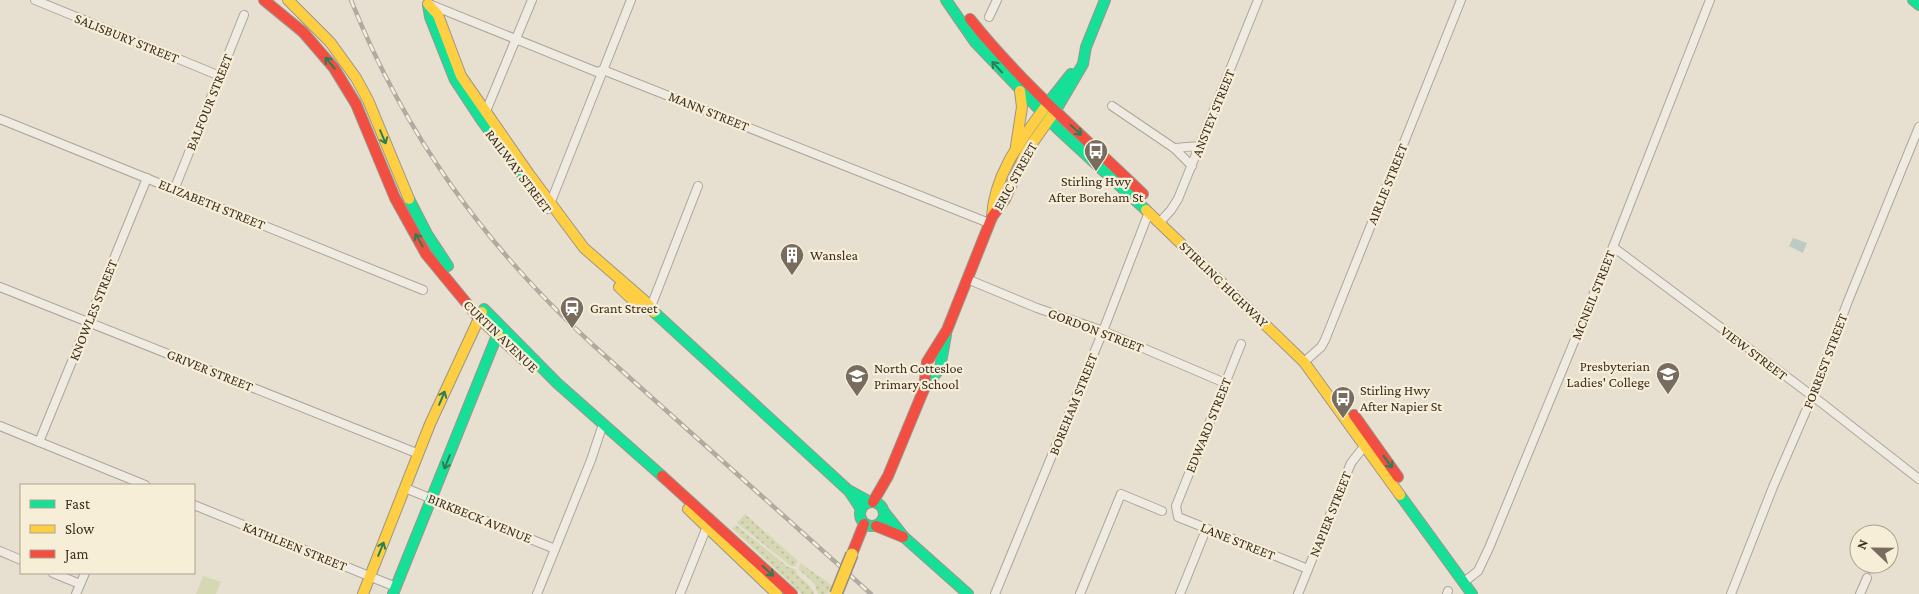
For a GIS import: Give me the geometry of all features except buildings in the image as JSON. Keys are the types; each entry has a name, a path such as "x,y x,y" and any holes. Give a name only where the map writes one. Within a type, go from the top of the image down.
{"main road":[{"name":"CURTIN AVENUE","path":"288,0 297,4 348,66 364,92 409,199 438,253 481,313"},
{"name":"STIRLING HIGHWAY","path":"946,0 975,42 1020,91 1049,111 1307,360 1467,580 1483,594"},
{"name":"STIRLING HIGHWAY","path":"957,0 986,39 1049,111 1148,216 1163,219"},
{"path":"1049,111 1080,70 1086,47 1105,0"},
{"path":"1913,0 1919,5"},
{"name":"CURTIN AVENUE","path":"271,2 303,32 334,68 356,104 395,198 422,246 447,280 605,429 792,594"},
{"name":"RAILWAY STREET","path":"427,2 430,17 455,80 549,205 583,254 640,306 650,309 849,491 874,506 904,537 968,594"},
{"path":"1016,146 1022,107 1020,91"},
{"name":"ERIC STREET","path":"991,220 993,199 1016,146 1049,111"},
{"name":"ERIC STREET","path":"874,506 924,389 927,362 947,330 991,220 1003,203 1026,152 1049,111"},
{"path":"363,594 419,454 481,313"},
{"path":"395,590 499,331"},
{"path":"836,594 870,526 883,521 874,506 860,519 870,526"},
{"name":"CURTIN AVENUE","path":"709,522 777,594"},
{"name":"RAILWAY STREET","path":"870,526 904,537"},
{"path":"841,594 855,555"},
{"name":"STIRLING HIGHWAY","path":"1467,580 1472,594"}],"street":[{"name":"SALISBURY STREET","path":"35,0 220,76"},
{"path":"484,117 532,0"},
{"path":"549,205 631,0"},
{"path":"989,18 997,0"},
{"name":"ANSTEY STREET","path":"1163,219 1178,199 1258,0"},
{"name":"AIRLIE STREET","path":"1307,360 1325,340 1461,0"},
{"name":"MCNEIL STREET","path":"1467,580 1478,571 1485,557 1613,247 1710,0"},
{"name":"MANN STREET","path":"427,2 597,72 603,70 991,220"},
{"name":"BALFOUR STREET","path":"174,190 244,15"},
{"path":"1112,106 1174,148 1192,166"},
{"name":"ELIZABETH STREET","path":"0,119 423,290"},
{"name":"FORREST STREET","path":"1731,594 1812,397 1848,301 1919,127"},
{"path":"1174,148 1199,147"},
{"name":"KNOWLES STREET","path":"39,442 147,178"},
{"path":"650,309 698,186"},
{"name":"BOREHAM STREET","path":"995,594 1148,216"},
{"name":"VIEW STREET","path":"1613,247 1919,479"},
{"name":"GORDON STREET","path":"967,279 1037,308 1103,331 1225,383"},
{"name":"GRIVER STREET","path":"0,287 419,454"},
{"name":"EDWARD STREET","path":"1176,506 1241,344"},
{"path":"0,426 142,484"},
{"path":"537,594 605,429"},
{"name":"NAPIER STREET","path":"1298,594 1351,463 1368,443"},
{"path":"121,484 124,477"},
{"name":"BIRKBECK AVENUE","path":"405,488 555,549"},
{"path":"1080,594 1121,494 1162,510"},
{"name":"KATHLEEN STREET","path":"195,505 370,576 395,590"},
{"name":"LANE STREET","path":"1176,506 1178,517 1308,569"},
{"path":"680,594 709,522"},
{"path":"1180,594 1203,538"},
{"path":"0,552 20,560"},
{"path":"55,574 80,584"},
{"path":"76,594 85,574"},
{"path":"1860,594 1867,578"}],"green space":[{"path":"745,514 798,561 795,566 791,566 737,523"},
{"path":"736,525 788,567 795,569 814,594 802,594 732,528"},
{"path":"800,563 833,586 831,591 826,594 818,594 814,583 799,570"},
{"path":"203,576 221,582 216,594 196,594"}],"shaded area":[{"path":"1793,238 1807,243 1803,253 1789,246"}],"railway":[{"path":"351,0 372,50 396,97 423,142 483,228 517,268 553,307 592,344 871,594"}],"traffic: fast":[{"path":"946,0 975,42 1058,129 1146,210"},
{"path":"1056,110 1083,64 1086,47 1105,0"},
{"path":"1913,0 1919,5"},
{"path":"428,5 430,17 455,80 482,121 544,204"},
{"path":"1048,103 1071,74"},
{"path":"409,199 427,234 448,266"},
{"path":"484,309 557,383 662,476"},
{"path":"654,312 849,491 861,509"},
{"path":"393,594 500,328"},
{"path":"924,389 940,368 946,335"},
{"path":"850,491 870,502"},
{"path":"1400,495 1472,594"},
{"path":"872,502 881,505 884,514 881,523 872,526 863,523 860,514 863,505 872,502"},
{"path":"885,513 904,537 968,594"}],"traffic: slow":[{"path":"288,0 330,42 356,78 368,100 409,199"},
{"path":"428,4 438,15 461,76 529,174 584,248 645,301 654,312"},
{"path":"1016,146 1022,107 1020,91"},
{"path":"992,217 994,201 1004,172 1019,144 1046,106"},
{"path":"1005,199 1026,152 1053,114"},
{"path":"1146,210 1304,362 1400,495"},
{"path":"619,287 639,306 650,309"},
{"path":"363,594 430,424 482,312"},
{"path":"478,317 524,360"},
{"path":"688,509 777,594"},
{"path":"836,594 852,554"}],"traffic: jam":[{"path":"264,0 303,32 334,68 356,104 395,198 426,254 478,317"},
{"path":"970,19 1010,65 1143,194"},
{"path":"873,502 888,476 924,389 927,362 947,330 992,217 1005,199"},
{"path":"1354,415 1398,477"},
{"path":"662,476 792,594"},
{"path":"852,554 864,524"},
{"path":"876,526 903,537"}],"place":[{"name":"Stirling Hwy After Boreham St","path":"1096,172"},
{"name":"Wanslea","path":"792,276"},
{"name":"Grant Street","path":"572,329"},
{"name":"Presbyterian Ladies' College","path":"1668,395"},
{"name":"North Cottesloe Primary School","path":"857,397"},
{"name":"Stirling Hwy After Napier St","path":"1343,419"}]}
